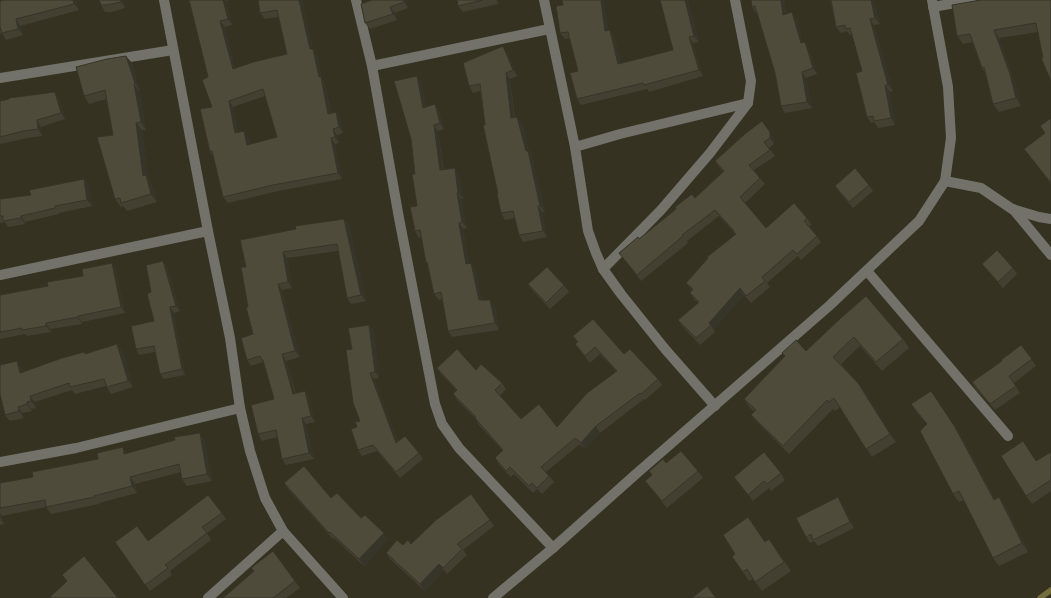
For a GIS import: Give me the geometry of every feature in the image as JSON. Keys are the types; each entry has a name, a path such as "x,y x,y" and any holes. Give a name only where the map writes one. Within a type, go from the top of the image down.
{"street":[{"path":"164,0 230,338 240,408 250,451 264,498 283,531 343,598"},
{"path":"356,0 372,66 398,218 433,396 442,424 459,448 553,548"},
{"path":"544,0 575,147 588,231 596,253 603,269 621,294 665,349 715,406"},
{"path":"603,269 666,205 710,153 748,103 751,81 735,0"},
{"path":"493,598 553,548 829,306 919,221 945,181 951,138 948,94 933,4 971,0"},
{"path":"372,66 549,29"},
{"path":"0,78 173,50"},
{"path":"575,147 620,134 748,103"},
{"path":"945,181 981,188 1012,209 1051,255"},
{"path":"1012,209 1051,219"},
{"path":"0,275 208,231"},
{"path":"867,271 1008,436"},
{"path":"0,462 76,448 240,408"},
{"path":"208,598 283,531"}],"building":[{"path":"73,0 74,4 16,19 18,29 2,33 0,27 0,1"},
{"path":"99,0 120,0 121,2 101,5"},
{"path":"189,0 223,0 228,19 220,21 233,69 253,62 287,54 277,10 260,13 258,0 299,0 310,49 313,49 319,77 321,77 328,114 336,112 339,127 333,129 335,137 331,138 338,173 273,185 223,197 200,109 212,107 202,80 208,77","holes":["263,89 277,137 247,145 244,131 235,133 229,101"]},
{"path":"372,0 403,0 404,2 390,7 393,14 365,23 361,4"},
{"path":"457,0 483,0 458,6"},
{"path":"562,0 601,0 605,31 610,30 618,64 673,50 660,0 685,0 694,36 689,37 699,70 644,85 643,83 577,99 570,73 578,71 568,32 560,33 556,6 563,5"},
{"path":"751,0 781,0 783,15 792,12 801,43 805,42 813,68 802,72 807,102 781,106 775,73 755,6 752,7"},
{"path":"831,0 871,0 875,18 870,19 888,85 885,85 891,118 874,121 873,116 867,117 856,73 862,71 850,28 846,29 845,25 836,27"},
{"path":"981,0 1051,0 1051,81 1041,58 1043,58 1036,23 994,30 1010,74 1016,98 993,104 984,67 982,68 970,34 957,36 952,5"},
{"path":"503,46 513,70 506,73 511,118 517,117 526,151 528,151 540,206 538,206 543,231 519,235 513,211 501,213 483,125 485,125 480,84 469,86 463,63"},
{"path":"126,56 135,83 141,122 136,123 143,176 146,175 151,194 121,203 120,198 115,199 97,137 113,135 105,90 84,96 76,67"},
{"path":"417,76 423,108 435,104 440,123 434,125 440,170 455,168 457,193 462,222 459,223 466,264 471,263 479,300 490,300 495,323 448,331 441,292 434,294 420,230 415,231 410,207 417,206 412,174 415,174 411,139 394,81"},
{"path":"55,92 61,113 37,120 38,129 0,137 0,101 9,98"},
{"path":"1051,118 1051,183 1024,149 1045,133 1040,126"},
{"path":"762,121 770,132 770,138 764,142 770,150 749,165 760,178 740,197 766,228 794,203 807,218 804,221 817,236 797,254 793,250 762,277 765,281 746,296 740,288 709,323 711,325 696,338 678,320 699,302 690,293 693,289 686,283 708,258 707,257 736,234 715,210 682,235 683,236 637,275 619,253 638,237 639,239 692,194 695,198 724,171 715,161 746,133"},
{"path":"855,168 869,185 849,202 835,186"},
{"path":"84,179 87,200 55,206 55,208 21,216 21,218 3,221 3,216 0,216 0,199 31,195 29,190"},
{"path":"344,219 361,295 347,298 337,244 283,252 288,282 278,284 295,351 282,354 293,394 305,391 311,416 302,418 309,453 282,459 276,430 258,434 251,405 274,399 263,360 260,356 247,360 241,338 253,334 246,307 248,307 241,267 246,267 240,240 296,229 295,226"},
{"path":"997,250 1013,268 998,282 982,264"},
{"path":"163,261 176,306 170,307 182,369 160,374 154,346 136,349 131,326 154,321 147,294 151,292 146,265"},
{"path":"112,263 121,307 46,323 46,326 0,332 0,295 48,286 47,282 83,276 82,269"},
{"path":"547,267 564,285 546,303 528,284"},
{"path":"866,296 903,339 876,362 854,337 833,357 858,383 890,434 866,449 834,398 829,402 827,400 783,446 751,415 756,410 744,399 785,356 782,353 796,340 806,351"},
{"path":"593,319 624,354 630,349 658,379 641,394 640,393 596,426 581,443 575,438 541,467 549,476 537,488 532,483 529,486 510,467 506,471 495,458 503,450 475,418 476,417 453,394 457,390 437,368 457,349 476,370 481,364 502,383 495,390 521,419 539,404 557,427 587,393 617,371 595,347 585,356 575,344 578,342 573,336"},
{"path":"369,325 375,372 370,373 396,443 405,436 419,453 396,472 373,445 358,450 351,429 357,427 355,422 360,421 353,403 346,350 352,349 348,328"},
{"path":"117,344 128,381 107,387 104,379 70,387 69,383 30,396 31,401 18,407 19,411 5,415 0,394 0,365 17,361 20,373 62,358 84,352 85,354"},
{"path":"1021,345 1032,359 1009,376 1016,386 990,404 972,382 1002,361 1001,360"},
{"path":"931,391 955,427 994,500 999,497 1022,543 993,558 959,491 953,494 920,431 927,424 911,404"},
{"path":"200,433 207,474 182,479 179,464 130,477 132,486 94,497 46,507 45,500 0,508 0,483 33,477 32,472 98,459 97,453 123,447 124,454 175,440 174,437"},
{"path":"1023,441 1036,461 1051,452 1051,480 1026,496 1001,456"},
{"path":"681,451 698,471 662,501 645,481 652,475 649,471 663,459 666,463"},
{"path":"764,452 781,473 767,484 764,481 748,495 734,477"},
{"path":"304,466 331,498 337,493 361,518 365,515 384,533 359,559 330,532 329,533 284,483"},
{"path":"471,494 490,520 457,544 462,549 443,568 439,564 420,584 386,553 397,540 403,545 408,540 411,544 436,520"},
{"path":"208,495 222,513 202,527 207,533 165,565 168,568 145,585 115,542 137,526 148,541"},
{"path":"838,497 850,522 813,540 811,534 806,537 796,518"},
{"path":"748,517 765,542 769,539 784,562 755,582 747,569 743,572 732,557 735,554 723,535"},
{"path":"273,551 295,581 273,598 223,598 254,571 251,568"},
{"path":"84,556 118,598 49,598 67,581 62,575"},
{"path":"707,586 716,598 692,598"}],"waterway":[{"path":"1040,598 1051,590"}]}
